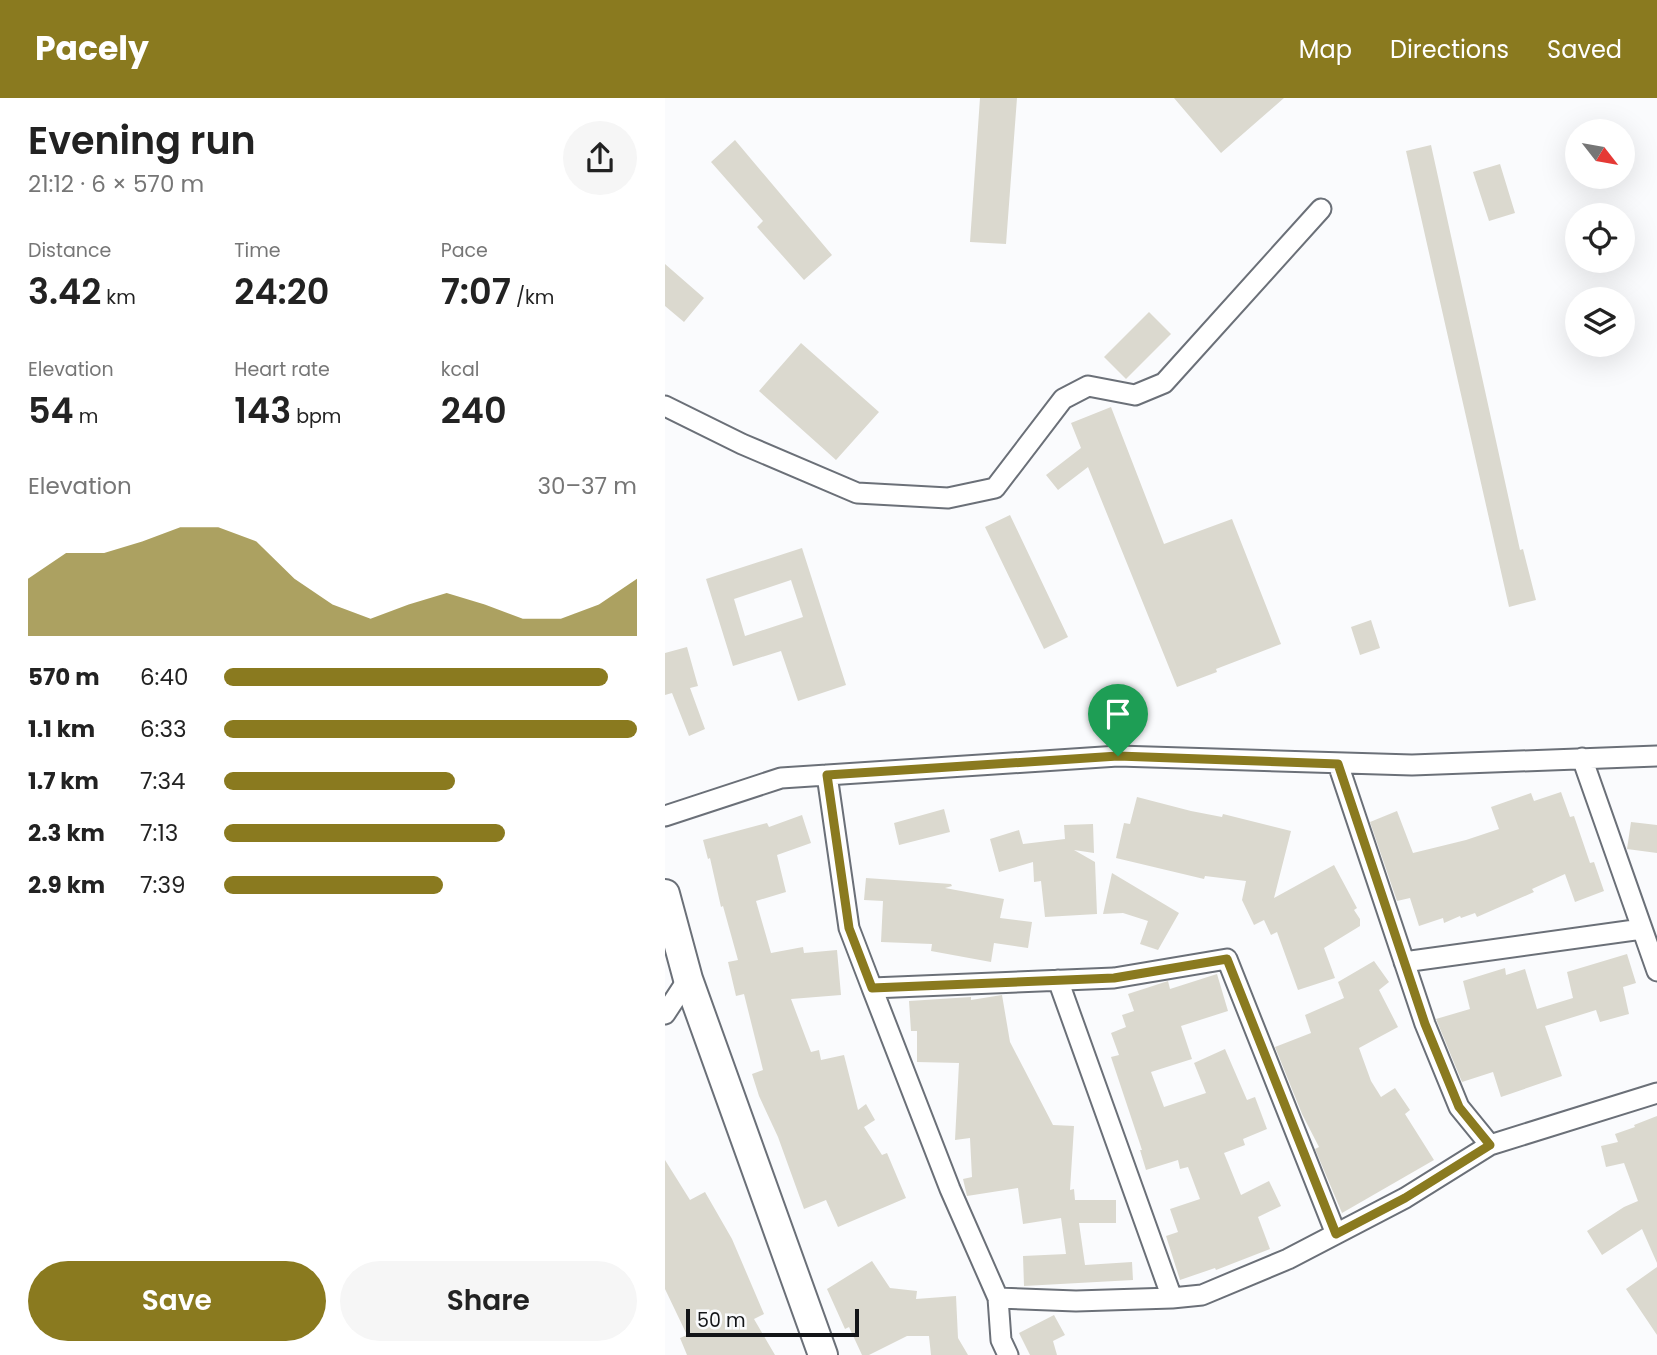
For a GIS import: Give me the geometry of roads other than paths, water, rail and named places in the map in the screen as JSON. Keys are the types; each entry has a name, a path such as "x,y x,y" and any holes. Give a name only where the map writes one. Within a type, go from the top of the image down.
{"main road":[{"path":"665,894 688,979 823,1355"}],"street":[{"path":"665,407 741,444 857,493 948,498 995,488 1063,399 1088,386 1135,395 1164,383 1321,209"},
{"path":"665,816 781,778 1118,756 1412,765 1657,756"},
{"path":"1582,758 1657,971"},
{"path":"1338,764 1425,1024 1459,1107 1490,1145"},
{"path":"827,775 849,928 950,1189 999,1298 1001,1340 1008,1355"},
{"path":"1404,962 1642,929"},
{"path":"872,988 1114,978 1227,959 1336,1234"},
{"path":"665,1014 688,979"},
{"path":"1058,980 1172,1298"},
{"path":"999,1298 1076,1301 1202,1295 1288,1259 1405,1198 1490,1145 1657,1093"}]}
